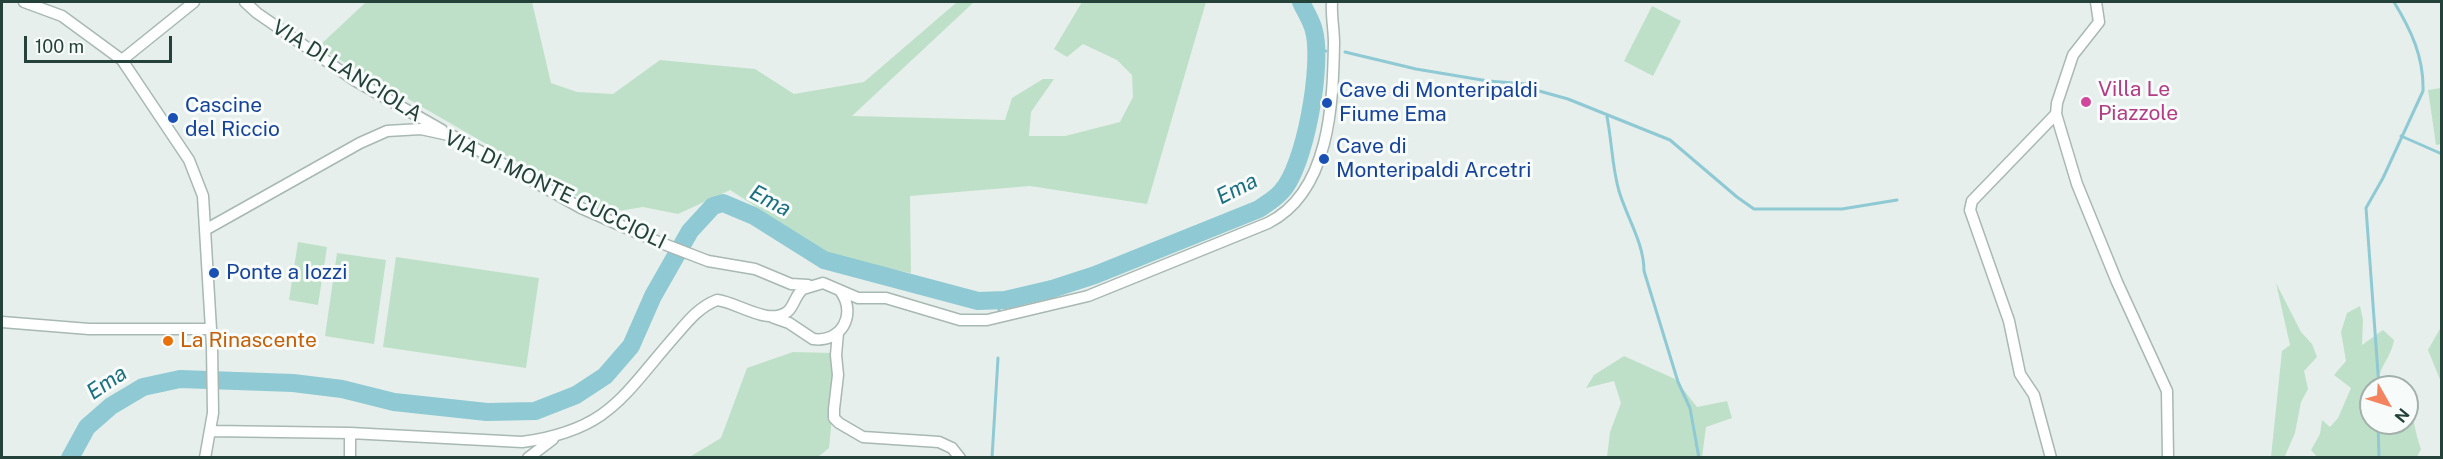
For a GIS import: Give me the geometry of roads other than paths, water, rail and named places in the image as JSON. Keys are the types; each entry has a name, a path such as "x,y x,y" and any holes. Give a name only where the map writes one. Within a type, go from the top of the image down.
{"street":[{"path":"24,2 62,16 122,60 189,160 203,196 212,346 213,415 205,458"},
{"path":"122,60 194,2"},
{"name":"VIA DI LANCIOLA","path":"245,2 257,14 354,80 453,136"},
{"path":"763,315 779,316 789,311 798,294 808,285 823,283 840,292 867,298 886,298 960,320 987,320 1088,296 1279,218 1297,201 1312,176 1329,122 1333,78 1332,2"},
{"path":"2096,2 2099,22 2073,55 2057,103 2056,114 2077,184 2117,282 2167,391 2168,458"},
{"path":"2051,458 2034,395 2020,374 2009,321 1970,210 1972,201 2056,114"},
{"name":"VIA DI MONTE CUCCIOLI","path":"205,230 360,143 387,131 421,129 453,136 581,208 656,242 708,261 755,269 780,280 808,285"},
{"path":"780,280 791,294 791,315 798,331"},
{"path":"840,292 848,308 846,321 838,333 836,355 838,375 834,417 839,423 863,437 939,442 952,448 960,458"},
{"path":"848,308 867,298"},
{"path":"528,458 558,436 605,414 634,387 696,312 709,303 726,301 789,323 808,338 823,340 838,333"},
{"path":"2,322 89,329 211,329"},
{"path":"823,340 836,355"},
{"path":"212,430 350,433 522,442 558,436"},
{"path":"350,433 351,458"}],"waterway":[{"name":"Ema","path":"70,458 87,427 111,406 143,387 180,379 293,383 342,389 394,402 487,412 535,411 576,395 605,376 631,346 653,296 690,231 713,206 723,203 754,216 824,260 978,301 1005,300 1052,289 1095,275 1259,209 1281,192 1290,180 1298,161 1314,90 1316,67 1314,31 1301,2"},
{"path":"2378,375 2366,208 2383,178 2423,91 2419,55 2406,23 2394,2"},
{"path":"1315,51 1326,51"},
{"path":"1345,52 1416,69 1488,81 1526,84 1532,89 1568,99 1670,140 1754,209 1842,209 1897,200"},
{"path":"1607,117 1619,191 1641,250 1644,271 1678,382 1690,408 1699,458"},
{"path":"2401,136 2442,154"},
{"path":"999,300 999,310"},
{"path":"992,458 998,358"},
{"path":"2378,435 2379,458"}],"place":[{"name":"Villa Le Piazzole","path":"2086,102"},
{"name":"Cave di Monteripaldi Fiume Ema","path":"1327,103"},
{"name":"Cascine del Riccio","path":"173,118"},
{"name":"Cave di Monteripaldi Arcetri","path":"1324,159"},
{"name":"Ponte a Iozzi","path":"214,273"},
{"name":"La Rinascente","path":"168,341"}]}
